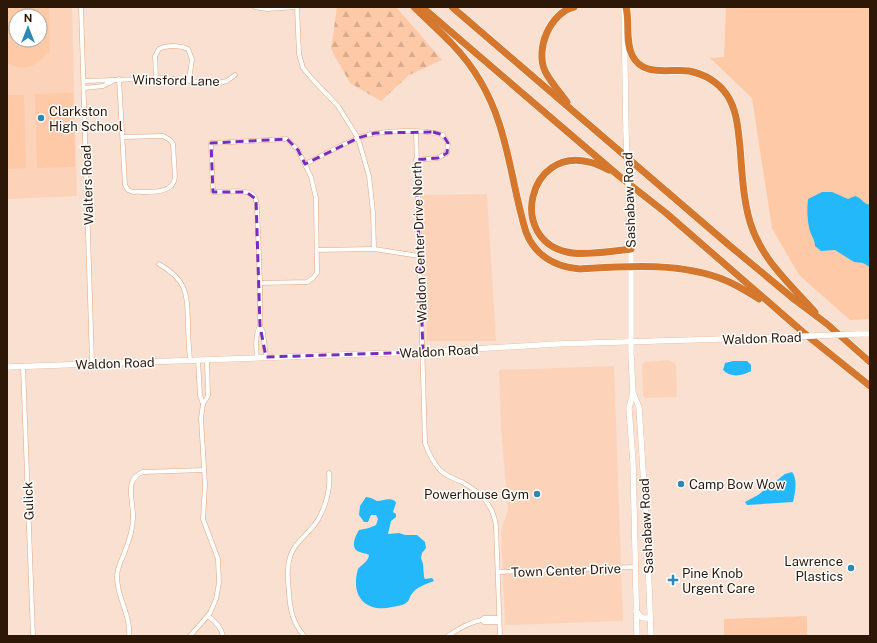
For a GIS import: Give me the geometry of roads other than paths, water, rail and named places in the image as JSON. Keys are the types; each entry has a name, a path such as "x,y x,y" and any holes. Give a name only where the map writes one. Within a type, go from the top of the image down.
{"highway":[{"path":"414,7 454,45 484,89 495,111 503,136 528,239 536,250 554,263 570,268 677,268 698,271 727,281 744,289 763,302 870,386"},
{"path":"422,7 619,176 666,213 799,329"},
{"path":"452,7 795,300 827,324 870,362"},
{"path":"574,7 561,14 553,23 546,34 543,44 542,57 545,71 562,95 582,118"},
{"path":"625,7 628,17 630,47 632,55 638,63 645,68 652,70 684,70 698,73 716,83 727,95 736,117 745,194 753,231 758,243 782,277 827,324"},
{"path":"619,176 589,161 574,160 560,163 546,171 537,184 531,204 532,218 542,237 560,250 576,253 631,250"}],"main road":[{"name":"Sashabaw Road","path":"625,7 626,131 631,250 631,342 633,393 629,408 634,503 637,636"},
{"name":"Waldon Road","path":"7,367 423,352 556,344 870,334"},
{"name":"Sashabaw Road","path":"633,393 639,407 641,429 646,505 651,636"},
{"path":"630,430 641,429"},
{"path":"634,503 638,500 646,505"},
{"path":"636,611 642,618 650,618"}],"street":[{"name":"Walters Road","path":"81,7 92,363"},
{"path":"255,7 267,9 297,7 299,54 303,68 338,106 358,138 369,176 373,212 374,249"},
{"path":"156,78 155,56 159,49 163,47 182,46 188,49 192,59 189,80"},
{"name":"Winsford Lane","path":"84,80 156,78 218,83 227,81 235,74"},
{"name":"Winsford Lane","path":"84,88 103,86 117,80"},
{"path":"117,80 123,137 125,185 128,190 133,192 166,190 171,187 175,177 173,144 170,140 163,136 123,137"},
{"name":"Waldon Center Drive North","path":"416,132 424,427 426,444 431,456 441,470 479,493 488,504 493,514 496,522 500,636"},
{"path":"305,164 358,138 375,133 433,132 443,135 448,143 447,153 438,158 416,160"},
{"path":"260,283 307,282 318,273 316,198 311,177 298,150 287,139 211,143 213,192 246,192 252,194 256,199 260,283 260,326 263,332 266,358"},
{"path":"317,250 374,249 419,256"},
{"path":"159,264 174,273 184,288 188,306 190,360"},
{"path":"257,358 256,340 257,331 260,326"},
{"path":"198,360 200,395 203,404"},
{"path":"190,636 208,616 216,599 220,571 216,550 203,519 205,485 201,418 203,404 208,396 207,360"},
{"name":"Gulick","path":"23,366 33,636"},
{"path":"129,636 129,621 118,588 117,576 119,564 130,538 133,520 131,490 132,481 137,474 143,472 204,470"},
{"path":"304,636 293,619 289,604 288,565 291,553 296,544 319,519 324,507 330,479 329,473"},
{"name":"Town Center Drive","path":"498,572 635,567"},
{"path":"208,616 216,622 222,630 224,636"},
{"path":"448,636 460,628 476,621 482,620 484,622 499,620"}],"water":[{"path":"822,192 832,192 848,199 855,196 870,205 870,267 863,263 854,262 835,250 821,251 815,246 808,224 808,199"},
{"path":"733,361 747,361 751,365 751,371 737,375 726,373 723,370 725,363"},
{"path":"792,472 795,479 793,502 747,505 745,502 758,495 785,474"},
{"path":"366,497 377,501 388,499 395,501 396,503 393,512 396,514 396,517 391,521 388,534 399,533 405,535 417,535 425,542 426,548 422,553 421,558 424,577 425,579 432,578 434,581 421,586 403,605 385,608 372,607 362,600 356,589 358,569 366,561 369,555 356,550 354,540 359,530 376,525 378,519 376,515 371,515 368,522 364,522 359,515 360,506"}],"place":[{"name":"Clarkston High School","path":"41,118"},
{"name":"Camp Bow Wow","path":"681,484"},
{"name":"Powerhouse Gym","path":"537,494"},
{"name":"Lawrence Plastics","path":"851,568"},
{"name":"Pine Knob Urgent Care","path":"673,580"}]}
